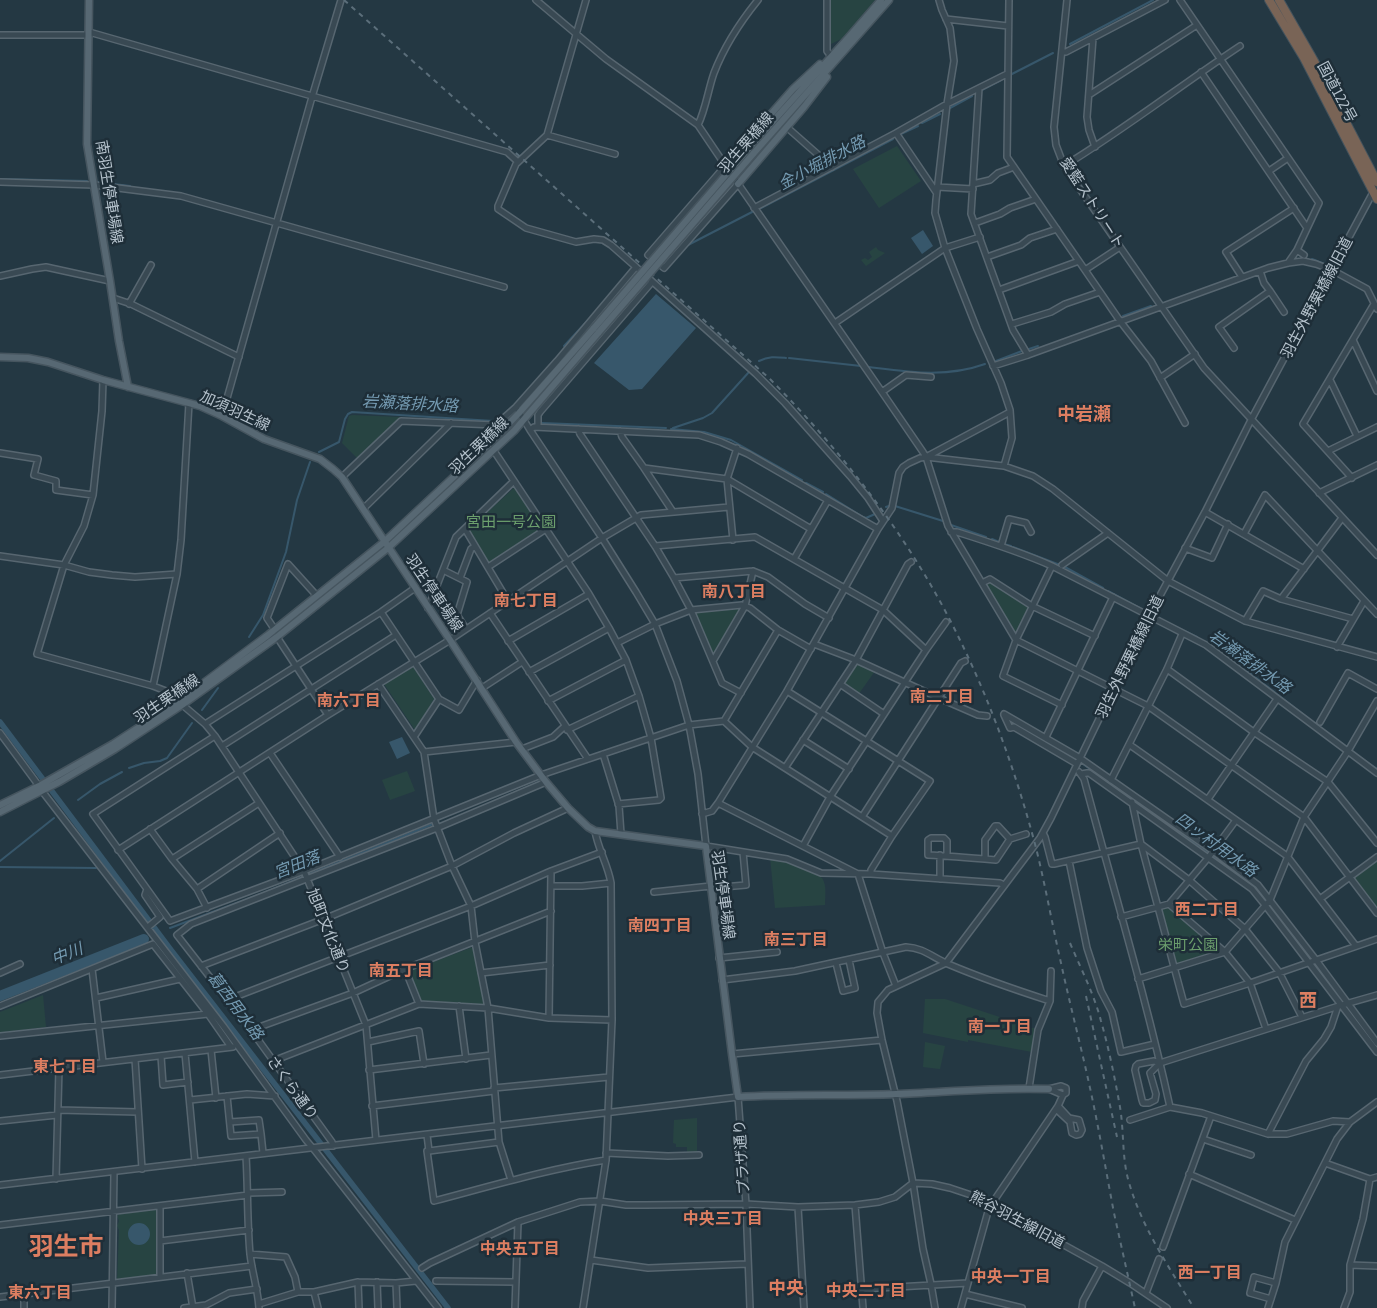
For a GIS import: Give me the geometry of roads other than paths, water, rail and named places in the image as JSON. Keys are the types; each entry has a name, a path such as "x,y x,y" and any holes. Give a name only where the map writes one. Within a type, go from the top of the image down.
{"highway":[{"name":"国道122号","path":"1269,0 1376,186"},
{"name":"国道122号","path":"1279,0 1314,61 1376,186 1377,199"}],"main road":[{"name":"南羽生停車場線","path":"89,0 88,144 128,387"},
{"name":"羽生栗橋線","path":"851,39 881,0"},
{"name":"羽生栗橋線","path":"0,812 180,703 276,633 387,545 494,451 524,421 597,330 751,152 851,39 889,0"},
{"path":"726,165 793,89 830,55 851,39"},
{"path":"738,184 804,107 851,39"},
{"name":"羽生栗橋線","path":"276,633 317,596 387,545 490,443 517,410 597,330"},
{"name":"加須羽生線","path":"0,356 48,362 102,380 188,403 222,416 264,439 320,460 342,478 387,545"},
{"name":"羽生停車場線","path":"387,545 516,742 568,808 588,827 595,831 706,846 738,1097"},
{"name":"羽生栗橋線","path":"0,806 41,788"},
{"path":"738,1097 896,1094 1028,1088 1049,1089"}],"street":[{"path":"222,416 341,0"},
{"path":"536,0 606,59 698,125 926,457 948,526 1016,640 1148,706 1304,817 1377,913"},
{"path":"586,0 547,135 518,162 498,209 526,228 576,242 594,239 603,240 611,244 756,374 785,403 850,476 868,498 883,521"},
{"path":"698,125 704,114 714,72 728,45 758,0"},
{"path":"827,0 827,51 830,55"},
{"path":"939,0 950,28 954,61 947,104 935,213 945,248 1001,383 1010,412 1012,438 1004,466"},
{"path":"1009,0 1007,157 1120,321 1151,361 1185,423"},
{"name":"愛藍ストリート","path":"1067,0 1054,127 1056,145 1064,166 1204,368 1377,555"},
{"path":"1062,52 1066,52 1165,0"},
{"path":"1180,0 1319,203 1297,250 1288,263"},
{"path":"946,19 1008,26"},
{"path":"1089,95 1197,25"},
{"path":"0,35 89,34 507,152 518,162"},
{"path":"1093,38 1087,112 1089,130 1096,147"},
{"path":"1064,166 1096,147 1240,46"},
{"path":"1201,72 1307,228"},
{"path":"754,208 896,134 947,104 1007,74"},
{"path":"979,88 971,214 1013,330 1028,355"},
{"path":"790,130 832,167"},
{"path":"896,134 937,190"},
{"path":"547,135 615,154"},
{"path":"1269,171 1288,158"},
{"path":"726,165 648,255 664,268 738,184"},
{"path":"937,190 973,187 990,180 998,173 1014,167"},
{"path":"0,182 94,185 180,196 504,287"},
{"name":"羽生外野栗橋線旧道","path":"896,1094 882,1040 877,1013 878,1002 888,990 946,963 1043,833 1149,616 1376,186"},
{"path":"974,223 1036,199"},
{"path":"1242,277 1226,252 1294,208"},
{"path":"987,257 1021,245 1030,238 1057,230"},
{"path":"835,323 945,248 980,237"},
{"path":"1085,270 1120,247"},
{"path":"1297,250 1304,255"},
{"path":"999,290 1078,261"},
{"path":"993,366 1260,271 1302,261 1316,264 1367,288 1376,306 1353,340 1303,424 1352,478"},
{"path":"129,304 151,265"},
{"path":"342,478 401,421 495,425 517,410 636,267"},
{"path":"0,276 46,268 110,280"},
{"path":"1260,271 1264,283 1284,312"},
{"path":"538,427 538,415 540,412 652,282"},
{"path":"1234,348 1219,327 1270,291"},
{"path":"1012,324 1051,312 1065,304 1100,292"},
{"path":"113,298 239,357"},
{"path":"1353,340 1377,391"},
{"path":"1160,378 1195,354"},
{"path":"882,392 906,375 931,377"},
{"path":"64,565 84,526 93,495 102,411 102,380"},
{"path":"1330,380 1357,436"},
{"path":"153,686 181,540 188,403"},
{"path":"517,410 602,538 655,624 677,681 689,725 698,774 706,846 787,859 821,874 871,874 1000,883 1004,885"},
{"path":"926,457 1010,412"},
{"path":"363,509 451,423"},
{"path":"530,430 538,427 696,434 737,448 878,530"},
{"path":"1328,451 1377,427"},
{"path":"578,429 674,578 691,610 722,683 741,693"},
{"path":"620,430 622,437 673,512"},
{"path":"733,540 727,479 737,448"},
{"path":"494,451 589,594 626,660 639,696 651,738 661,798 659,800 618,804"},
{"path":"0,453 38,459 34,475 56,481 56,490 93,495"},
{"path":"702,814 712,811 718,803 787,691 892,508 899,473 903,467 920,458 926,457 1004,466 1033,476 1108,532 1168,581 1245,621 1377,657"},
{"path":"1319,494 1377,465"},
{"path":"644,468 727,479 811,529"},
{"path":"428,608 456,537 514,481"},
{"path":"1244,534 1265,495 1377,614"},
{"path":"794,559 828,500"},
{"path":"118,850 328,715 450,640 602,538 641,515 729,507"},
{"path":"1205,512 1304,569"},
{"path":"1280,599 1342,518"},
{"path":"1001,546 1009,519 1026,523 1031,532"},
{"path":"1185,548 1212,558 1228,524"},
{"path":"465,529 508,601"},
{"path":"488,567 546,529"},
{"path":"951,532 957,532 1030,556 1206,646 1377,773"},
{"path":"1062,564 1108,532"},
{"path":"655,546 755,537 883,610 926,650"},
{"path":"460,578 471,549 475,546"},
{"path":"0,556 64,565 89,572 112,575 135,577 176,574"},
{"path":"785,768 856,660 908,564 911,562"},
{"path":"317,596 288,564 267,618 328,715"},
{"name":"旭町文化通り","path":"64,565 37,654 166,691 205,724 222,746 304,871 366,1025 376,1140"},
{"path":"1052,566 1016,640 1003,676 1062,705"},
{"path":"443,570 467,582 457,615 466,629"},
{"path":"674,578 753,571 768,577 804,604 829,618"},
{"path":"713,661 745,606 753,571"},
{"path":"982,584 990,578 1032,606 1095,636"},
{"path":"205,724 381,612 415,588"},
{"path":"1245,621 1263,591 1280,599 1353,619"},
{"path":"508,641 589,594"},
{"path":"1046,738 1113,597"},
{"path":"1337,646 1364,601"},
{"path":"617,643 655,624 691,610 745,606 778,630 812,647 856,660 978,715 987,716"},
{"path":"381,612 439,699 459,710 477,680"},
{"path":"490,613 588,760"},
{"path":"803,846 830,797 946,622"},
{"path":"529,672 609,628"},
{"path":"724,721 778,630"},
{"path":"1112,780 1182,634"},
{"path":"222,746 396,635"},
{"path":"548,701 626,660"},
{"path":"862,817 961,663 965,661"},
{"path":"482,688 522,662"},
{"path":"1166,669 1255,733 1328,782 1377,843"},
{"path":"1320,722 1348,673 1377,690"},
{"path":"378,684 424,752 434,819 452,866 471,906 475,942 488,1008 499,1142 511,1180"},
{"path":"840,684 884,714"},
{"path":"787,691 822,711 930,781 870,870 871,874"},
{"path":"522,749 554,737 566,728 639,696"},
{"path":"414,737 439,699"},
{"path":"1208,799 1277,699"},
{"path":"1138,979 1226,952 1267,902 1304,817 1348,751 1377,701"},
{"path":"1170,1107 1138,979 1084,779 1076,767 1014,727 1010,728 1004,714 1080,758 1112,780 1210,855"},
{"path":"215,736 93,814 170,922 340,857 541,775 689,725 724,721 752,747 892,836"},
{"path":"0,733 238,1046 306,1140 438,1308"},
{"path":"0,740 6,741"},
{"path":"803,740 849,769"},
{"path":"424,752 516,742"},
{"path":"1130,745 1287,856 1356,946"},
{"path":"270,753 340,857"},
{"path":"603,754 618,804 621,834"},
{"path":"1081,774 1089,773 1210,855 1258,885 1267,902 1377,1052"},
{"path":"307,879 437,828 546,782"},
{"path":"1132,802 1141,844 1184,1004 1377,939"},
{"path":"172,859 259,803"},
{"path":"718,803 858,874 896,986"},
{"path":"201,966 324,919 452,866 514,833 568,808"},
{"path":"1121,917 1169,904 1236,820"},
{"path":"985,859 986,840 995,826 998,826 1010,839"},
{"path":"150,829 197,889 207,908"},
{"path":"583,1308 606,1160 612,1020 612,883 595,831"},
{"path":"197,889 280,833"},
{"path":"1043,833 1052,864 1141,844"},
{"path":"947,856 947,841 944,838 931,838 928,840 928,854 940,856 996,860 1010,839 1026,834"},
{"path":"1141,844 1189,880 1245,929 1279,972 1302,1017"},
{"path":"227,1000 471,906 551,871 602,852"},
{"path":"654,892 746,885 743,852"},
{"path":"940,856 940,879"},
{"path":"1320,899 1377,857"},
{"path":"1069,861 1087,948 1101,991 1112,1012 1121,1052 1155,1044"},
{"path":"549,1018 551,871"},
{"name":"さくら通り","path":"307,879 191,924 177,935 251,1030 332,1142 331,1146"},
{"path":"551,886 582,886 612,883"},
{"path":"148,889 145,895 160,917 148,927"},
{"path":"1169,904 1226,952 1250,983 1266,1029"},
{"path":"251,1030 353,993 405,969 551,911"},
{"path":"0,1006 153,944 232,1047"},
{"path":"722,980 795,972 906,947 915,947 946,963 1050,1001"},
{"path":"719,958 777,952"},
{"path":"836,963 843,991 855,988 849,960"},
{"path":"0,973 20,964"},
{"path":"481,973 550,965"},
{"path":"92,969 103,1062"},
{"path":"405,969 419,1004"},
{"path":"1028,1088 1038,1028 1050,1001 1050,971"},
{"path":"96,998 180,979"},
{"path":"1160,1063 1150,1074 1156,1094 1155,1100 1144,1103 1135,1067 1141,1063 1160,1063 1377,995"},
{"path":"273,1061 419,1004 488,1008 549,1018 612,1020"},
{"path":"1342,1005 1376,1041"},
{"path":"1268,1134 1306,1061 1324,1039 1342,1005"},
{"path":"459,1006 466,1059"},
{"path":"0,1036 208,1014"},
{"path":"368,1042 419,1031 424,1064"},
{"path":"732,1054 882,1040"},
{"path":"0,1075 238,1046"},
{"path":"211,1050 216,1098"},
{"path":"185,1053 195,1162"},
{"path":"369,1070 492,1055"},
{"path":"161,1056 163,1085 188,1082"},
{"path":"135,1059 142,1168"},
{"path":"56,1179 59,1068"},
{"path":"372,1106 494,1089 609,1077"},
{"path":"961,1308 988,1208 1067,1091 1064,1086 1049,1089"},
{"path":"190,1100 247,1094 275,1096"},
{"path":"896,1094 935,1308"},
{"path":"227,1096 231,1136 261,1134"},
{"path":"0,1185 738,1097"},
{"name":"プラザ通り","path":"738,1097 746,1204 750,1308"},
{"path":"1268,1308 1276,1283 1284,1242 1336,1139 1350,1122 1377,1102"},
{"path":"1130,1120 1170,1107 1212,1116 1268,1134 1287,1134 1332,1121 1350,1122"},
{"path":"1057,1108 1069,1118 1079,1120 1082,1130 1080,1134 1072,1133 1070,1122 1057,1108"},
{"path":"0,1121 58,1112 138,1112"},
{"path":"1162,1247 1212,1116"},
{"path":"230,1122 259,1120 262,1153"},
{"path":"427,1135 429,1151 427,1151 434,1201 511,1180 606,1160"},
{"path":"1203,1138 1251,1155"},
{"path":"429,1151 499,1142"},
{"path":"606,1153 699,1155"},
{"path":"246,1156 250,1254 259,1306 298,1292 314,1292 358,1282 396,1283 416,1281"},
{"path":"1325,1163 1370,1179 1377,1177"},
{"path":"112,1308 114,1172"},
{"path":"1189,1174 1295,1220"},
{"path":"1344,1308 1350,1292 1350,1265 1363,1219 1370,1179"},
{"path":"422,1268 518,1222 580,1202 600,1201 626,1205 746,1204 798,1207 855,1204 879,1202 895,1197 913,1183"},
{"name":"熊谷羽生線旧道","path":"913,1183 932,1184 962,1191 992,1204 1102,1266 1146,1293 1159,1306 1166,1308"},
{"path":"0,1225 248,1194 282,1192"},
{"path":"855,1204 863,1308"},
{"path":"160,1206 160,1277"},
{"path":"798,1207 804,1308"},
{"path":"515,1308 518,1222"},
{"path":"160,1242 249,1230"},
{"path":"250,1254 286,1257 295,1277 298,1292"},
{"path":"1146,1293 1159,1259"},
{"path":"590,1260 648,1268 747,1264"},
{"path":"1350,1265 1377,1266"},
{"path":"0,1297 252,1266"},
{"path":"1082,1308 1083,1300 1102,1266"},
{"path":"187,1274 193,1307"},
{"path":"1272,1299 1250,1293 1254,1277 1276,1283"},
{"path":"436,1281 516,1282"},
{"path":"358,1282 359,1308"},
{"path":"377,1282 378,1308"},
{"path":"396,1283 397,1308"},
{"path":"861,1288 968,1283"},
{"path":"184,1308 206,1305 229,1293 257,1289"},
{"path":"314,1292 318,1308"},
{"path":"24,1294 24,1308"},
{"path":"965,1294 1022,1308"}],"water":[{"path":"923,230 933,246 922,254 911,238"},
{"path":"656,294 696,328 642,389 629,390 594,363"},
{"path":"402,737 410,753 397,759 389,742"},
{"path":"139,1223 147,1226 150,1234 147,1242 139,1245 131,1242 128,1234 131,1226"}],"waterway":[{"name":"金小堀排水路","path":"1070,44 1153,0"},
{"name":"金小堀排水路","path":"1010,75 1053,53"},
{"name":"金小堀排水路","path":"982,90 1001,80"},
{"name":"金小堀排水路","path":"950,108 972,96"},
{"name":"金小堀排水路","path":"922,123 940,114"},
{"name":"金小堀排水路","path":"901,134 918,126"},
{"name":"金小堀排水路","path":"761,208 893,139"},
{"path":"0,179 87,181"},
{"path":"97,182 130,186"},
{"name":"金小堀排水路","path":"688,245 754,211"},
{"path":"1312,259 1327,265"},
{"path":"1123,316 1151,306"},
{"name":"金小堀排水路","path":"564,346 590,318"},
{"path":"1029,349 1038,346"},
{"path":"996,361 1022,351"},
{"path":"759,361 776,357 786,358"},
{"path":"789,358 861,366"},
{"path":"869,367 927,373 956,371 985,364"},
{"path":"673,428 712,413 749,372"},
{"name":"岩瀬落排水路","path":"319,452 339,442 345,419 352,412 493,421"},
{"name":"岩瀬落排水路","path":"542,423 666,428"},
{"name":"岩瀬落排水路","path":"671,429 704,432 731,440 802,480"},
{"name":"岩瀬落排水路","path":"249,637 263,615 286,552 297,500 310,462"},
{"name":"岩瀬落排水路","path":"806,483 823,492"},
{"name":"岩瀬落排水路","path":"826,494 863,517 866,518 875,514"},
{"name":"岩瀬落排水路","path":"895,506 943,521"},
{"name":"岩瀬落排水路","path":"951,525 986,537"},
{"name":"岩瀬落排水路","path":"992,539 999,542"},
{"name":"岩瀬落排水路","path":"1004,544 1011,546"},
{"name":"岩瀬落排水路","path":"1013,547 1060,565"},
{"name":"岩瀬落排水路","path":"1063,566 1103,588"},
{"name":"岩瀬落排水路","path":"1108,591 1145,611"},
{"name":"岩瀬落排水路","path":"1153,615 1161,619"},
{"name":"岩瀬落排水路","path":"1176,627 1197,637"},
{"name":"岩瀬落排水路","path":"1211,646 1251,674 1322,729"},
{"name":"岩瀬落排水路","path":"202,710 218,688"},
{"name":"葛西用水路","path":"0,722 171,950 448,1308"},
{"name":"四ッ村用水路","path":"1011,722 1073,758"},
{"name":"岩瀬落排水路","path":"129,768 167,758 192,723"},
{"name":"岩瀬落排水路","path":"1352,752 1377,769"},
{"name":"四ッ村用水路","path":"1083,764 1255,887 1337,995"},
{"name":"岩瀬落排水路","path":"78,800 100,784 122,772"},
{"path":"0,861 54,818"},
{"name":"宮田落","path":"170,928 266,892 433,824"},
{"path":"0,867 96,868"},
{"name":"中川","path":"0,996 144,939"},
{"name":"四ッ村用水路","path":"1348,1009 1361,1027"}],"railway":[{"path":"344,0 770,379 825,438 850,469 898,533 920,567 959,638 982,688 1002,739 1028,817 1090,1088 1114,1213 1135,1308"},
{"path":"1070,943 1095,1001 1107,1042 1120,1107 1126,1170 1134,1197 1156,1246 1194,1308"},
{"path":"1086,996 1117,1137"}],"district":[{"name":"中岩瀬","path":"1084,414"},
{"name":"南八丁目","path":"734,592"},
{"name":"南七丁目","path":"526,601"},
{"name":"南二丁目","path":"942,697"},
{"name":"南六丁目","path":"349,701"},
{"name":"西二丁目","path":"1207,910"},
{"name":"南四丁目","path":"660,926"},
{"name":"南三丁目","path":"796,940"},
{"name":"南五丁目","path":"401,971"},
{"name":"西","path":"1308,1001"},
{"name":"南一丁目","path":"1000,1027"},
{"name":"東七丁目","path":"65,1067"},
{"name":"中央三丁目","path":"723,1219"},
{"name":"羽生市","path":"66,1247"},
{"name":"中央五丁目","path":"520,1249"},
{"name":"西一丁目","path":"1210,1273"},
{"name":"中央一丁目","path":"1011,1277"},
{"name":"中央","path":"786,1288"},
{"name":"中央二丁目","path":"866,1291"},
{"name":"東六丁目","path":"40,1293"}],"park label":[{"name":"宮田一号公園","path":"511,522"},
{"name":"栄町公園","path":"1188,945"}]}
